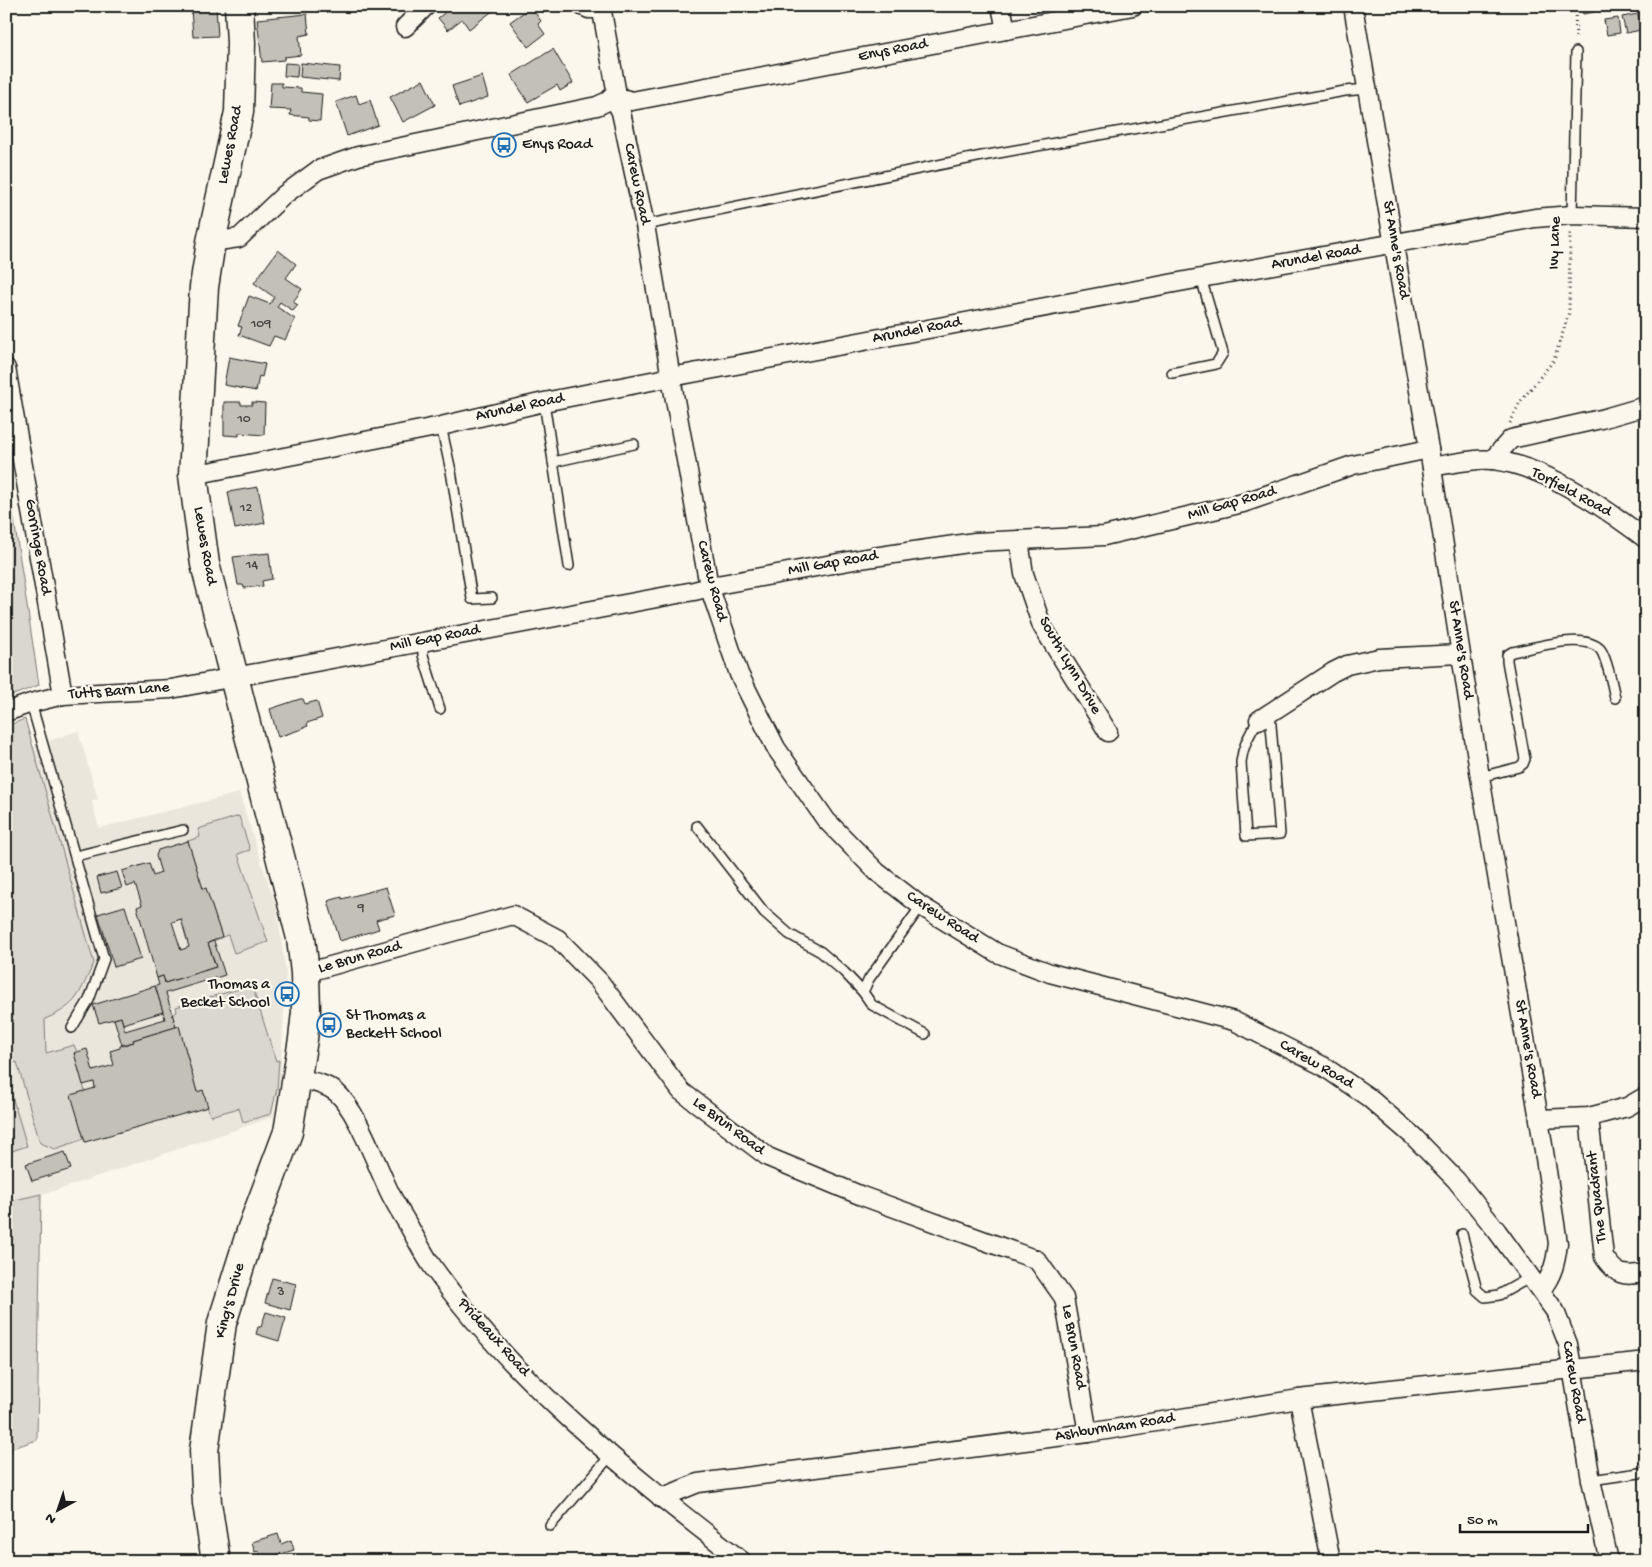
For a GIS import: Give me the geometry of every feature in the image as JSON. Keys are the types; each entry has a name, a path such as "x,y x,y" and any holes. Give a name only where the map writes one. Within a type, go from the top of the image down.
{"main road":[{"name":"Lewes Road","path":"239,6 242,43 239,112 211,242 204,288 193,475 205,564 300,938 305,973 304,1030 297,1078"},
{"name":"King's Drive","path":"216,1561 207,1503 204,1450 222,1323 252,1228 288,1132 297,1078"}],"street":[{"path":"405,27 426,6"},
{"path":"582,6 589,9 601,8"},
{"path":"1001,6 1006,30"},
{"name":"Enys Road","path":"613,96 632,101 1133,6"},
{"name":"St Anne's Road","path":"1353,6 1429,448 1460,654 1539,1119 1558,1243 1556,1262 1549,1279 1536,1283"},
{"name":"Carew Road","path":"601,8 616,89 613,96 621,112 645,225 670,378 709,586 739,674 776,748 826,820 876,872 921,906 997,953 1050,973 1234,1021 1323,1066 1368,1097 1413,1136 1456,1180 1497,1231 1536,1283 1555,1311 1563,1328 1568,1344 1591,1480 1609,1561"},
{"path":"211,242 239,238 284,195 318,170 358,156 597,106 608,102 613,96"},
{"name":"Arundel Road","path":"193,475 441,426 544,402 1201,278 1535,218 1572,215 1646,217"},
{"name":"Gorringe Road","path":"6,368 63,695"},
{"path":"1492,460 1510,439 1601,419 1646,406"},
{"name":"Mill Gap Road","path":"234,678 423,640 879,556 975,542 1104,536 1243,503 1353,465 1429,448"},
{"name":"Torfield Road","path":"1432,467 1461,462 1492,460 1546,476 1620,520 1646,539"},
{"name":"South Lynn Drive","path":"1019,540 1024,574 1042,626 1108,732"},
{"path":"1265,716 1347,665 1379,658 1460,654"},
{"name":"Tutts Barn Lane","path":"6,712 63,695 171,689 234,678"},
{"name":"Le Brun Road","path":"305,973 513,916 558,939 600,981 681,1092 768,1157 862,1196 1037,1260 1064,1298 1088,1433"},
{"name":"Prideaux Road","path":"297,1078 323,1085 335,1091 345,1103 354,1116 390,1194 429,1262 476,1323 566,1417 661,1498 742,1561"},
{"path":"1539,1119 1589,1116 1627,1108 1646,1096"},
{"name":"The Quadrant","path":"1589,1116 1604,1257 1612,1269 1625,1276 1646,1273"},
{"name":"Ashburnham Road","path":"661,1498 698,1483 1088,1433 1299,1399 1646,1361"},
{"path":"1299,1399 1331,1561"}],"lane":[{"name":"Ivy Lane","path":"1572,215 1576,52"},
{"path":"645,225 982,156 1336,92 1367,89"},
{"path":"1172,373 1216,364 1223,353 1201,278"},
{"path":"544,402 569,566"},
{"path":"441,426 472,599 492,598"},
{"path":"553,462 634,444"},
{"path":"423,640 423,655 440,709"},
{"path":"1480,777 1519,768 1525,759 1506,661 1507,655 1512,652 1575,640 1589,643 1600,649 1604,656 1616,698"},
{"path":"31,703 104,959 89,1000 72,1028"},
{"path":"1265,716 1280,834 1246,836 1241,762 1242,749 1252,728 1265,716"},
{"path":"697,826 764,912 789,934 820,952 844,972 863,992 872,1005 925,1034"},
{"path":"76,856 183,830"},
{"path":"863,992 869,979 921,906"},
{"path":"1462,1234 1477,1290 1485,1297 1499,1295 1536,1283"},
{"path":"550,1526 611,1456"},
{"path":"1591,1480 1646,1472"}],"path":[{"path":"1574,6 1576,52"},
{"name":"Ivy Lane","path":"1508,427 1520,402 1554,360 1569,313 1572,215"}],"shaded area":[{"path":"6,467 39,685 6,698"},
{"path":"25,719 33,746 78,731 98,799 92,801 99,828 239,793 277,910 286,973 280,1082 273,1117 51,1192 6,1202 6,726"},
{"path":"25,719 94,963 77,997 65,1009 45,1019 46,1053 74,1045 77,1052 74,1053 85,1091 72,1095 84,1139 55,1149 40,1143 17,1062 6,1065 6,726"},
{"path":"239,816 250,850 238,854 268,942 234,953 228,935 222,937 206,889 203,889 188,841 200,837 198,829"},
{"path":"252,985 276,1061 279,1060 277,1089 271,1114 243,1122 239,1108 210,1116 203,1091 197,1092 179,1027 176,1027 173,1014 177,1012 176,1007"},
{"path":"6,1076 27,1146 6,1153"},
{"path":"41,1194 37,1440 6,1450 6,1202"}],"building":[{"path":"453,6 499,6 469,29 462,19 448,30 438,18"},
{"path":"1581,6 1593,6 1594,12 1583,14"},
{"path":"216,7 218,36 193,37 191,8"},
{"path":"531,7 541,21 538,24 545,34 528,47 510,22"},
{"path":"307,14 309,34 299,36 301,55 284,57 284,60 262,62 257,19"},
{"path":"1638,14 1641,30 1626,33 1622,17"},
{"path":"1618,18 1620,33 1607,35 1604,20"},
{"path":"553,49 573,83 560,91 557,85 528,102 511,75"},
{"path":"285,63 298,64 297,77 284,76"},
{"path":"301,63 340,67 339,81 300,77"},
{"path":"482,76 488,97 459,107 452,86"},
{"path":"423,80 435,105 403,122 390,97"},
{"path":"271,83 282,83 282,87 301,88 301,92 322,94 320,121 309,120 309,117 290,115 291,110 269,109"},
{"path":"356,95 359,104 370,100 378,125 347,136 336,102"},
{"path":"278,250 296,264 286,278 302,289 293,302 298,305 293,311 280,302 277,307 295,319 285,340 274,336 269,346 239,335 242,327 238,326 249,296 270,304 274,297 254,283"},
{"path":"229,357 265,364 262,377 259,376 256,391 224,385"},
{"path":"224,402 241,402 241,405 252,405 252,402 265,403 264,435 239,433 239,436 224,435"},
{"path":"258,487 265,523 235,529 228,492"},
{"path":"269,553 272,579 262,581 263,586 244,588 243,585 238,585 233,557"},
{"path":"303,699 305,704 317,701 322,718 307,723 308,726 302,729 278,737 270,709"},
{"path":"188,841 203,889 206,888 222,937 208,943 216,967 165,983 163,976 157,978 137,907 142,905 135,884 127,887 122,871 149,863 153,876 161,873 156,856 158,850","holes":["181,919 189,947 181,950 172,922"]},
{"path":"117,872 122,888 101,893 97,877"},
{"path":"386,887 395,915 376,920 379,929 340,941 328,901"},
{"path":"125,906 141,959 114,967 98,914"},
{"path":"214,941 225,975 166,993 176,1027 122,1045 114,1019 121,1017 125,1031 165,1019 155,986 159,985 157,978 163,976 165,983 216,967 208,943"},
{"path":"155,986 163,1012 123,1024 121,1017 99,1023 93,1005"},
{"path":"179,1026 197,1092 203,1090 208,1107 85,1142 71,1095 95,1088 94,1082 83,1085 74,1053 87,1049 93,1071 114,1065 110,1051 134,1042 133,1040"},
{"path":"65,1152 71,1169 32,1181 26,1164"},
{"path":"272,1278 296,1284 290,1310 265,1303"},
{"path":"266,1312 286,1318 279,1341 256,1334 258,1327 261,1327"},
{"path":"278,1534 281,1544 291,1540 294,1550 261,1560 258,1551 255,1552 252,1542"}],"place":[{"name":"Enys Road","path":"504,145"},
{"name":"Thomas a Becket School","path":"287,994"},
{"name":"St Thomas a Beckett School","path":"329,1025"}]}
